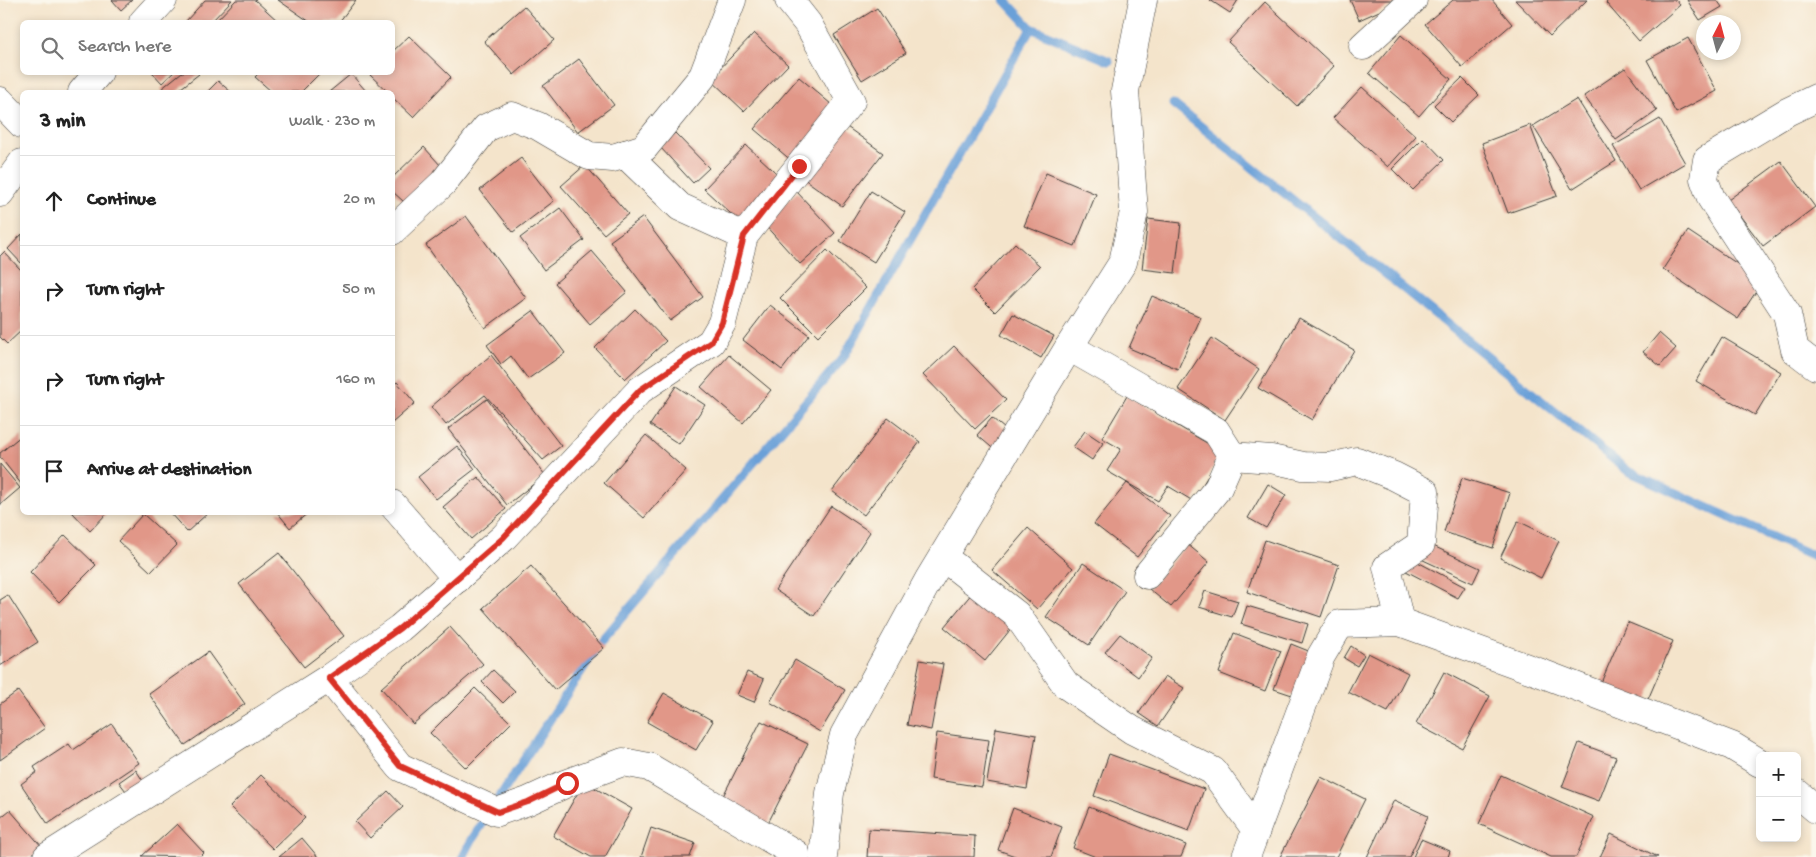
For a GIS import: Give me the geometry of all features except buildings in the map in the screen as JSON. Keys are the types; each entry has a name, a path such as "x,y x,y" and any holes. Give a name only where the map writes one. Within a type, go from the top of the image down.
{"street":[{"path":"145,20 163,0"},
{"path":"395,228 443,182 486,128 512,116 538,126 589,156 613,158 644,148 703,76 732,0"},
{"path":"47,857 329,678 400,628 503,538 640,390 711,342 722,323 744,236 851,101 808,24 789,0"},
{"path":"329,678 400,766 498,812 528,802 567,783 623,762 649,767 805,856 830,793 844,735 942,557 1069,347 1123,262 1134,212 1125,91 1143,0"},
{"path":"1363,46 1413,0"},
{"path":"84,90 96,75"},
{"path":"1816,98 1787,112 1707,160 1704,179 1711,198 1787,314 1795,350 1816,366"},
{"path":"0,101 20,122"},
{"path":"625,154 680,207 744,236"},
{"path":"0,194 20,166"},
{"path":"1069,347 1216,431 1232,456"},
{"path":"1147,575 1218,488 1232,456"},
{"path":"1232,456 1271,459 1303,466 1330,467 1357,461 1394,476 1425,492 1420,544 1387,567 1400,622"},
{"path":"395,508 456,579"},
{"path":"942,557 1017,615 1066,685 1132,730 1213,771 1256,830"},
{"path":"1246,857 1321,656 1340,624 1400,622 1541,673 1732,746 1756,761"},
{"path":"1801,796 1816,809"}],"waterway":[{"path":"1005,0 1031,28 1109,61"},
{"path":"463,857 473,838 599,644 843,358 1031,28"},
{"path":"1173,104 1628,471 1816,557"}],"route":[{"path":"567,783 528,802 498,812 400,766 329,678 400,628 503,538 640,390 711,342 722,323 744,236 799,166"}]}
